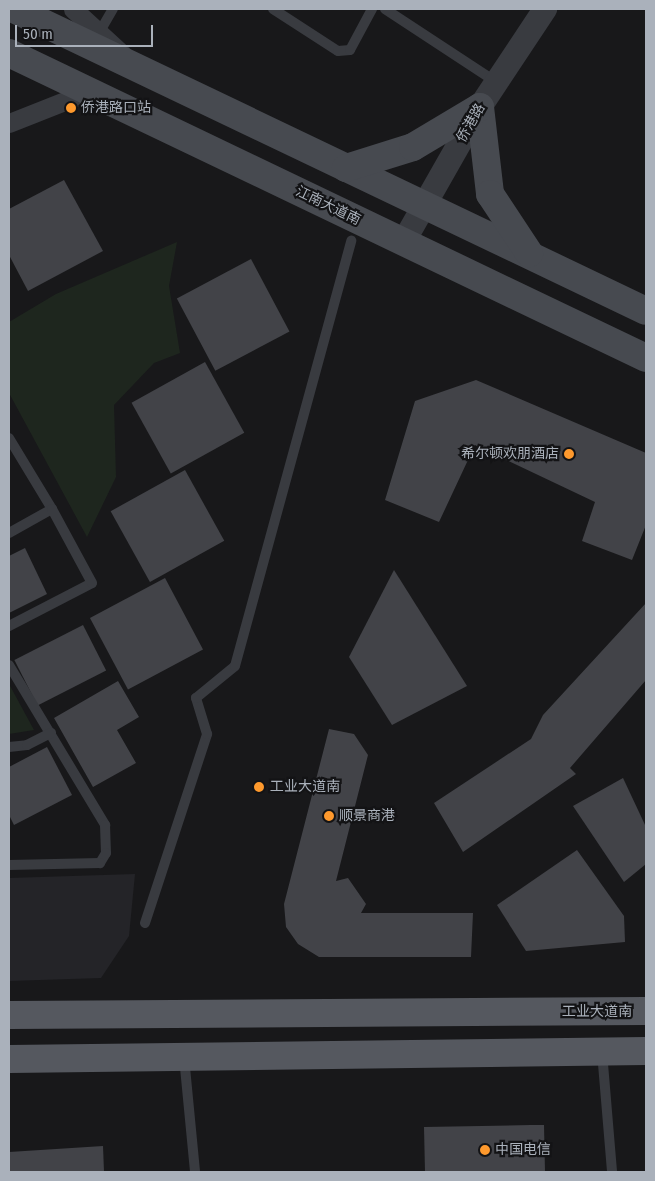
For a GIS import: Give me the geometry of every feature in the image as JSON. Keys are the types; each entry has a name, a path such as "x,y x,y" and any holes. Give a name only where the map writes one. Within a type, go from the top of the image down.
{"main road":[{"path":"14,9 646,312"},
{"name":"江南大道南","path":"9,53 646,358"},
{"path":"346,168 413,147 480,107 490,194 532,257"},
{"name":"工业大道南","path":"9,1015 646,1011"},
{"path":"9,1059 646,1051"}],"street":[{"path":"73,9 134,66"},
{"name":"侨港路","path":"404,241 480,107 545,9"},
{"path":"9,123 90,91"}],"lane":[{"path":"100,33 113,9"},
{"path":"273,9 338,50 350,50 372,9"},
{"path":"385,9 496,82"},
{"path":"145,922 207,734 196,698 235,666 351,241"},
{"path":"9,438 52,509 92,584 9,626"},
{"path":"9,533 52,509"},
{"path":"9,665 105,825 106,854 100,863 9,865"},
{"path":"9,747 27,745 51,733"},
{"path":"602,1051 612,1172"},
{"path":"184,1056 195,1172"}],"shaded area":[{"path":"177,242 169,286 180,353 154,363 114,405 116,477 87,537 9,393 9,322 56,294"},
{"path":"9,684 34,730 9,734"},
{"path":"135,874 129,936 101,978 9,981 9,878"}],"building":[{"path":"64,180 103,251 28,291 9,255 9,209"},
{"path":"251,259 289,331 215,371 177,298"},
{"path":"205,362 244,433 171,474 132,403"},
{"path":"476,380 646,453 646,525 632,560 582,541 595,502 475,445 439,522 385,500 415,401"},
{"path":"185,470 224,541 150,582 111,511"},
{"path":"25,548 47,594 9,613 9,556"},
{"path":"394,570 467,686 392,725 349,657"},
{"path":"165,578 203,650 128,689 90,618"},
{"path":"646,603 646,680 570,768 576,774 463,852 434,803 531,739 543,715"},
{"path":"83,625 106,670 38,705 14,660"},
{"path":"118,681 139,717 117,730 136,763 93,787 54,718"},
{"name":"顺景商港","path":"329,729 354,734 368,755 336,881 348,878 366,904 361,913 473,913 471,957 319,957 298,944 286,927 284,904"},
{"path":"47,747 72,795 14,825 9,815 9,767"},
{"path":"623,778 646,827 646,864 624,882 573,806"},
{"path":"577,850 624,916 625,942 526,951 497,905"},
{"path":"544,1125 545,1172 425,1172 424,1127"},
{"path":"103,1146 104,1172 9,1172 9,1152"}],"place":[{"name":"侨港路口站","path":"71,108"},
{"name":"希尔顿欢朋酒店","path":"569,454"},
{"name":"工业大道南","path":"259,787"},
{"name":"顺景商港","path":"329,816"},
{"name":"中国电信","path":"485,1150"}]}
